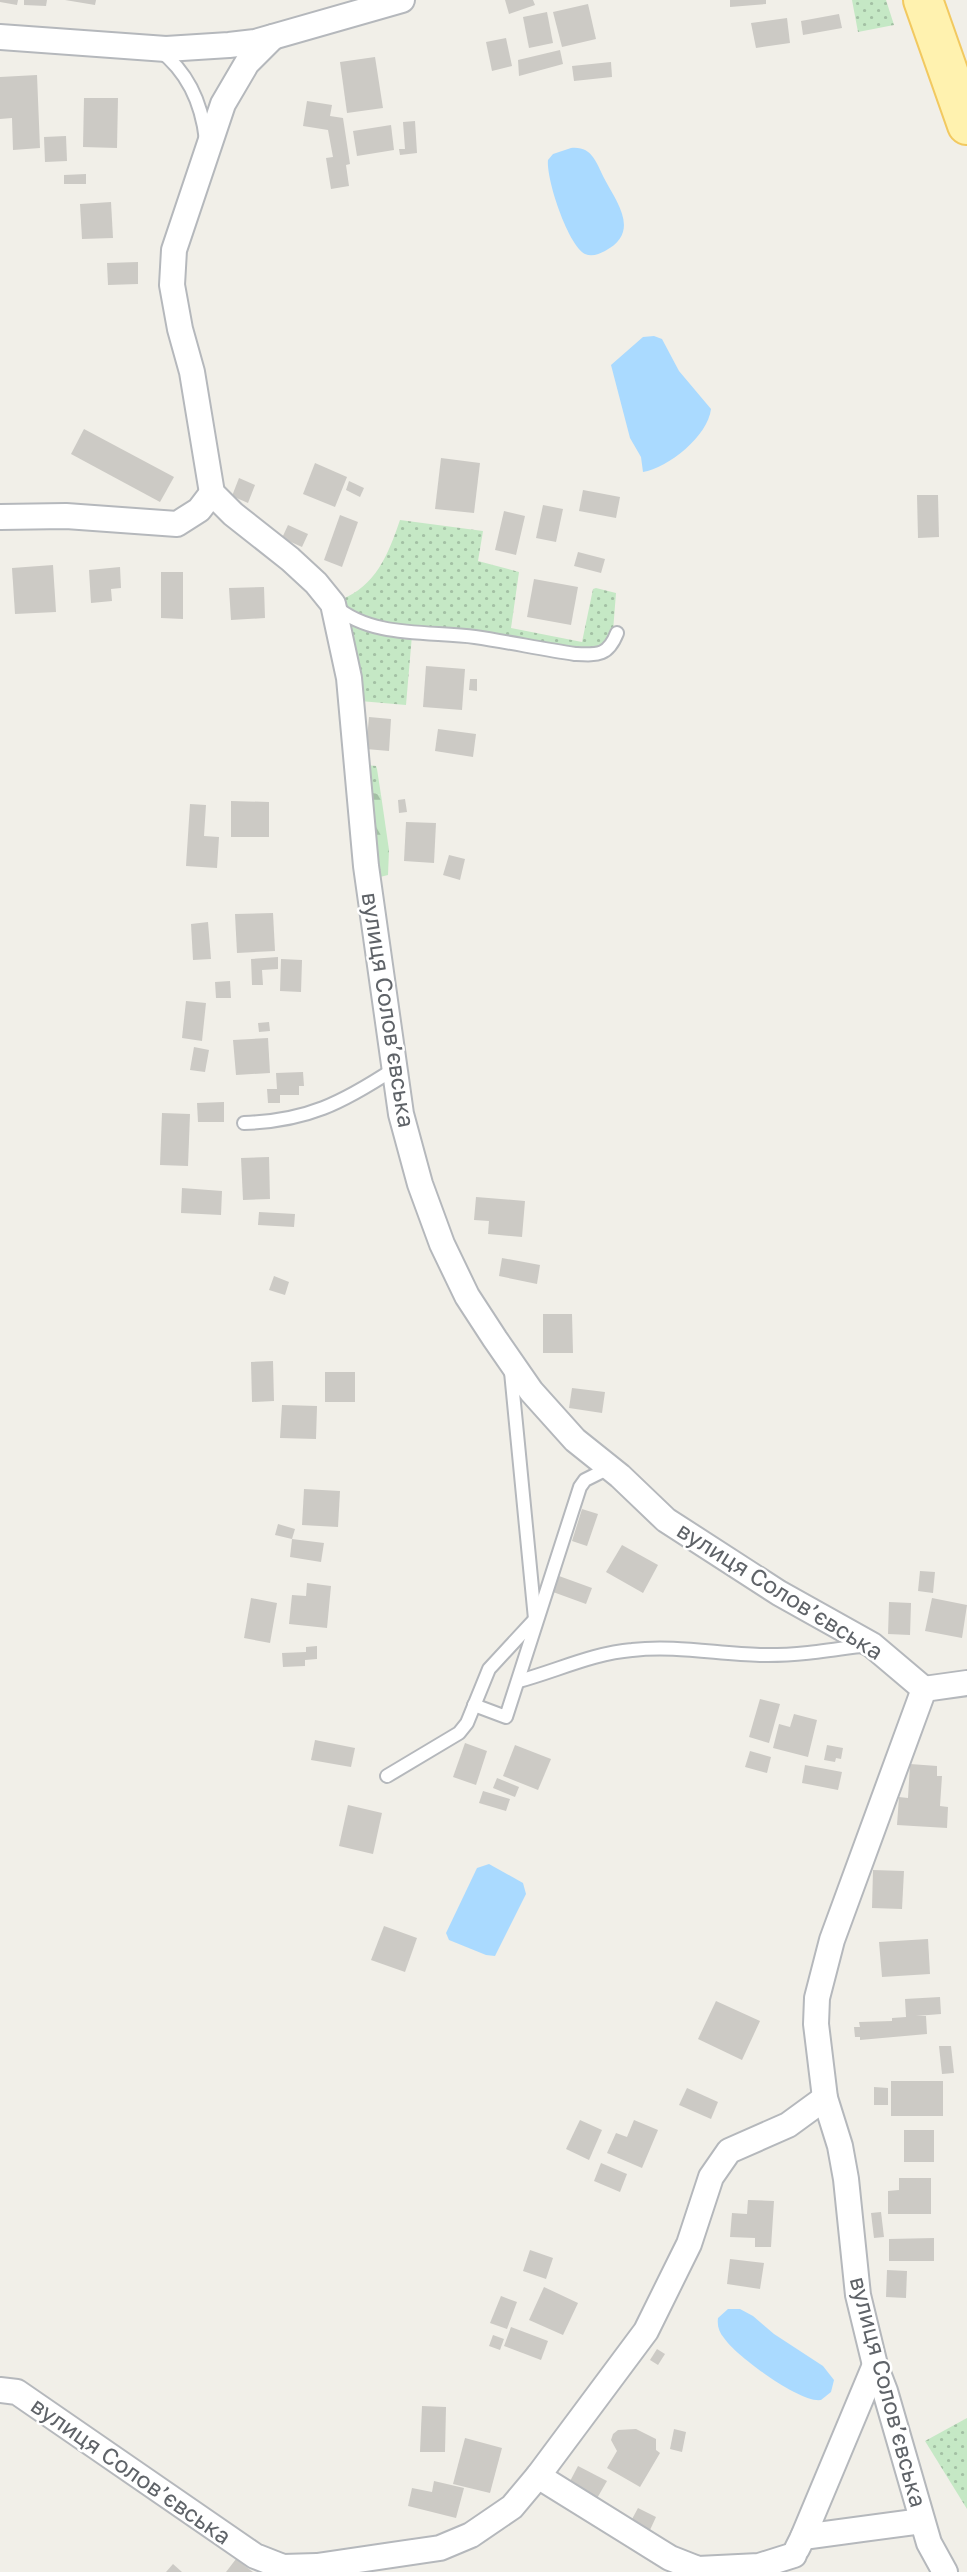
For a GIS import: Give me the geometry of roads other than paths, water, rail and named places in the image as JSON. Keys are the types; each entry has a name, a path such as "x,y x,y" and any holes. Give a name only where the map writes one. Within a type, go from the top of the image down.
{"main road":[{"path":"923,0 967,125"}],"street":[{"path":"0,37 156,48 218,46 255,42 402,0"},
{"path":"0,517 66,516 177,524 199,510 212,493 192,372 176,306 172,267 180,231 223,104 247,63 273,37"},
{"name":"вулиця Соловʼєвська","path":"212,493 233,514 316,583 332,604 349,677 366,866 401,1114 420,1184 442,1244 467,1296 531,1391 575,1440 666,1520 779,1593 872,1644 924,1689 832,1940 817,1998 819,2057 825,2098 842,2157 858,2295 875,2365 922,2521 929,2543 945,2572"},
{"path":"924,1689 967,1683"},
{"name":"вулиця Соловʼєвська","path":"0,2390 17,2392 255,2556 283,2567 317,2566 440,2548 471,2535 512,2507 646,2331 689,2244 711,2177 729,2151 788,2125 825,2098"},
{"path":"795,2555 875,2365"},
{"name":"вулиця Соловʼєвська","path":"538,2476 670,2558 698,2569 759,2566 922,2521"}],"lane":[{"path":"156,48 177,67 194,95 203,121 208,151"},
{"path":"332,604 355,620 371,626 497,640 575,654 604,652 612,645 617,633"},
{"path":"244,1124 282,1121 310,1114 347,1097 394,1069"},
{"path":"387,1776 459,1733 467,1723 489,1669 538,1616 510,1361"},
{"path":"474,1705 506,1717 580,1487 585,1480 609,1468"},
{"path":"519,1681 610,1653 633,1650 672,1649 760,1655 805,1653 872,1644"}],"water":[{"path":"571,148 589,152 596,161 623,217 622,235 616,243 595,255 585,254 572,238 559,211 548,169 548,160 553,154"},
{"path":"654,336 662,339 679,371 711,409 703,430 695,440 664,464 643,472 641,457 630,438 611,365 643,337"},
{"path":"489,1864 523,1883 526,1894 495,1956 449,1940 446,1933 477,1868"},
{"path":"728,2309 740,2309 753,2316 774,2334 823,2366 834,2380 831,2392 821,2400 811,2399 769,2377 741,2356 722,2336 718,2324 718,2318"}]}
